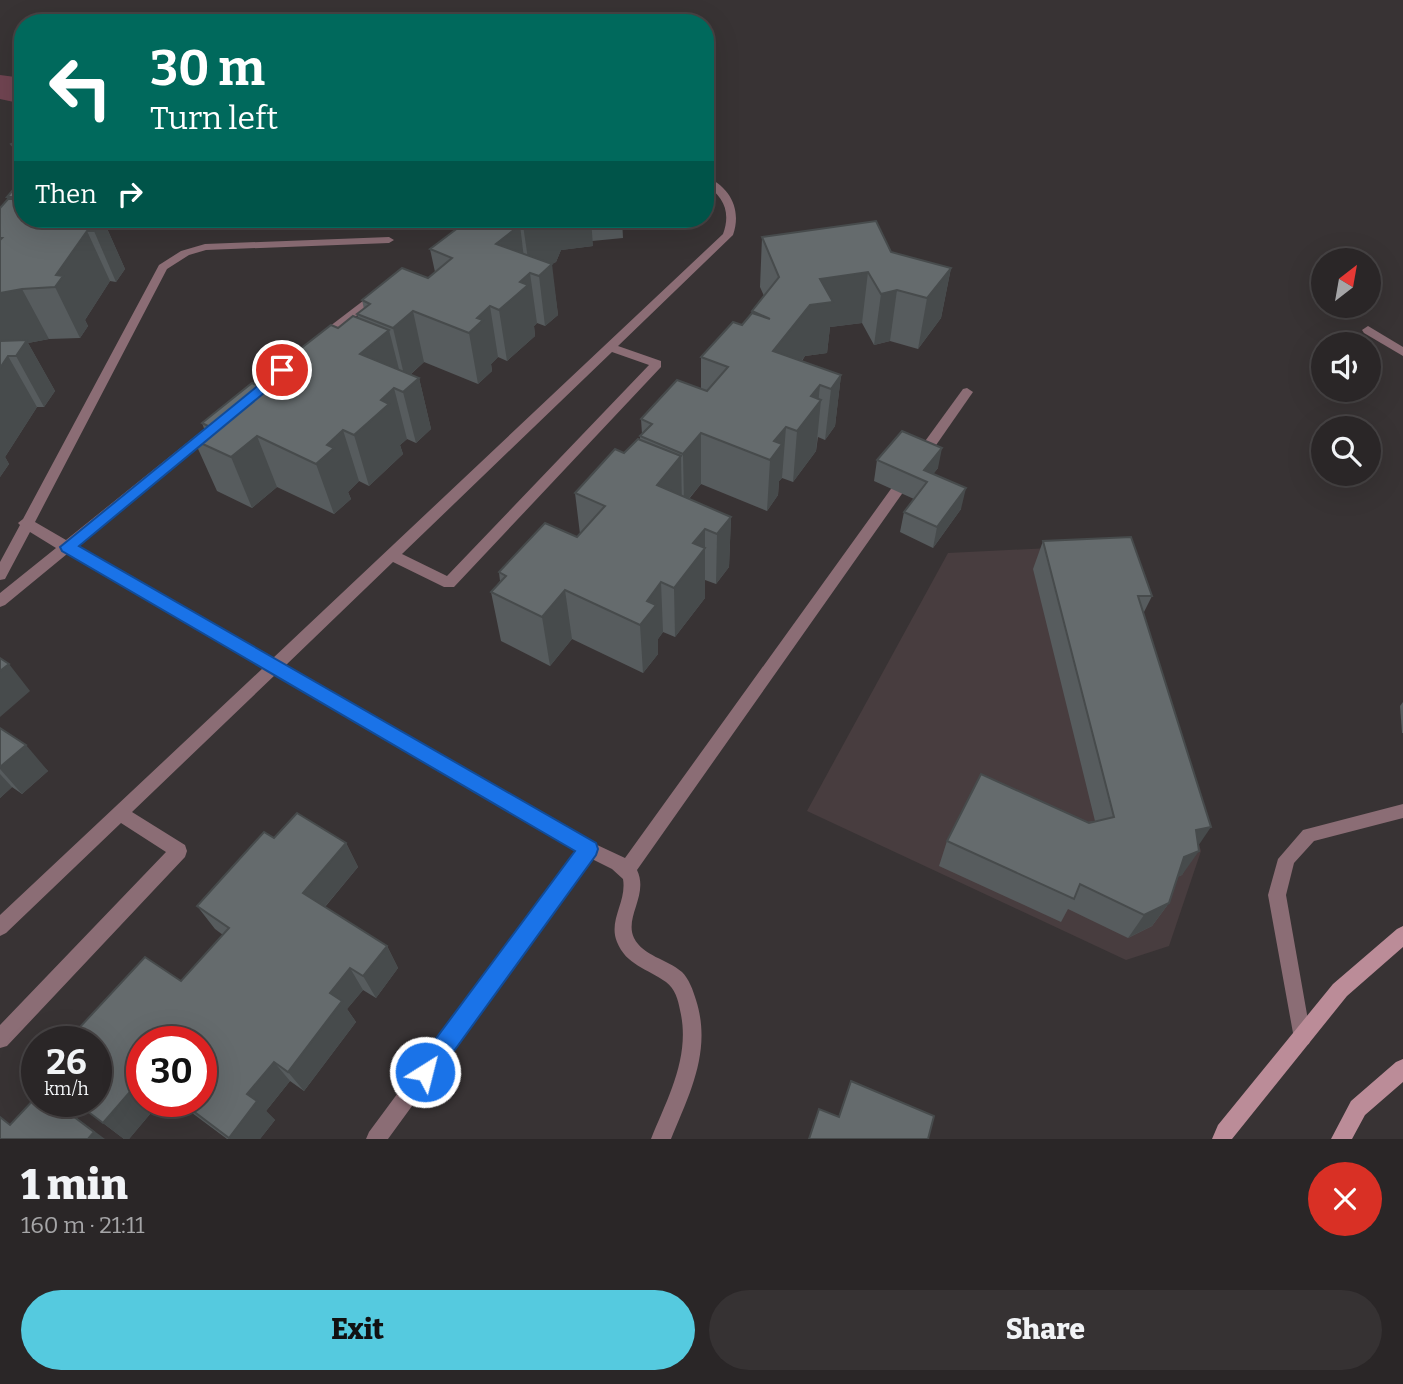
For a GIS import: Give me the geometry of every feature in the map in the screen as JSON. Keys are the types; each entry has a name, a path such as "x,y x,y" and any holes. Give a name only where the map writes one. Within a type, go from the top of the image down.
{"main road":[{"path":"1222,1139 1340,990 1403,935"},
{"path":"1342,1139 1358,1108 1403,1069"}],"street":[{"path":"0,927 728,235 733,222 733,210 714,185"},
{"path":"0,575 25,523 159,273 169,262 185,253 205,247 389,240"},
{"path":"239,406 390,282"},
{"path":"1368,330 1403,352"},
{"path":"391,555 449,583 657,364 610,347"},
{"path":"627,870 967,392"},
{"path":"0,601 218,424"},
{"path":"25,523 627,870 633,882 633,895 625,908 621,926 624,938 638,956 675,978 685,993 695,1025 694,1055 661,1139"},
{"path":"1302,1037 1277,895 1287,859 1309,835 1403,811"},
{"path":"0,1039 179,850 119,813"},
{"path":"376,1139 589,849"}],"shaded area":[{"path":"0,75 14,77 14,102 0,99"},
{"path":"1112,545 1133,629 1201,851 1169,946 1126,960 807,811 948,553"}],"building":[{"path":"8,199 14,199 14,228 96,228 94,231 87,231 56,275 63,276 55,287 0,293 0,208"},
{"path":"876,221 891,252 951,268 927,298 897,290 881,294 868,272 820,279 833,302 810,305 773,351 841,375 831,389 820,385 811,396 821,400 797,431 786,427 774,441 782,444 770,460 701,433 683,454 640,436 652,424 641,419 677,380 707,391 728,367 701,357 733,322 742,325 752,313 770,319 752,311 779,277 762,237"},
{"path":"458,228 516,228 496,244 552,264 539,276 530,273 520,282 528,285 499,310 490,306 477,318 483,320 469,333 413,311 393,328 357,314 370,304 362,300 402,268 428,278 452,258 430,249"},
{"path":"353,316 389,330 360,354 419,378 403,392 394,388 381,400 389,404 354,435 343,430 327,445 334,448 316,464 257,436 231,457 194,440 210,427 202,423 252,383 278,395 309,370 286,360 331,325 338,328"},
{"path":"27,340 16,356 8,356 0,368 0,341"},
{"path":"902,431 942,448 924,470 966,488 937,527 904,512 927,482 877,460"},
{"path":"638,439 681,456 657,485 731,517 717,534 705,529 693,543 705,548 674,588 661,582 647,601 656,605 640,625 565,590 542,617 491,592 506,576 499,572 545,523 577,537 605,506 575,493 615,449 624,453"},
{"path":"1131,537 1152,596 1138,596 1211,827 1196,830 1199,851 1184,857 1169,903 1144,915 1080,884 1074,899 947,841 981,774 1089,823 1114,817 1043,541"},
{"path":"0,658 9,664 0,671"},
{"path":"0,728 26,745 0,767"},
{"path":"297,813 346,843 303,893 387,946 363,976 350,968 330,993 342,1001 288,1072 274,1062 247,1094 257,1101 229,1138 201,1117 217,1117 217,1026 126,1026 126,1096 112,1113 112,1026 81,1026 145,957 181,981 229,928 197,906 264,832 274,838"},
{"path":"851,1081 934,1116 928,1139 809,1139 819,1109 839,1117"},
{"path":"21,1113 21,1117 74,1117 94,1132 88,1139 0,1139 0,1117 10,1125"},
{"path":"95,1117 108,1117 103,1123"}],"route":[{"path":"282,370 67,547 589,849 425,1072"}]}
